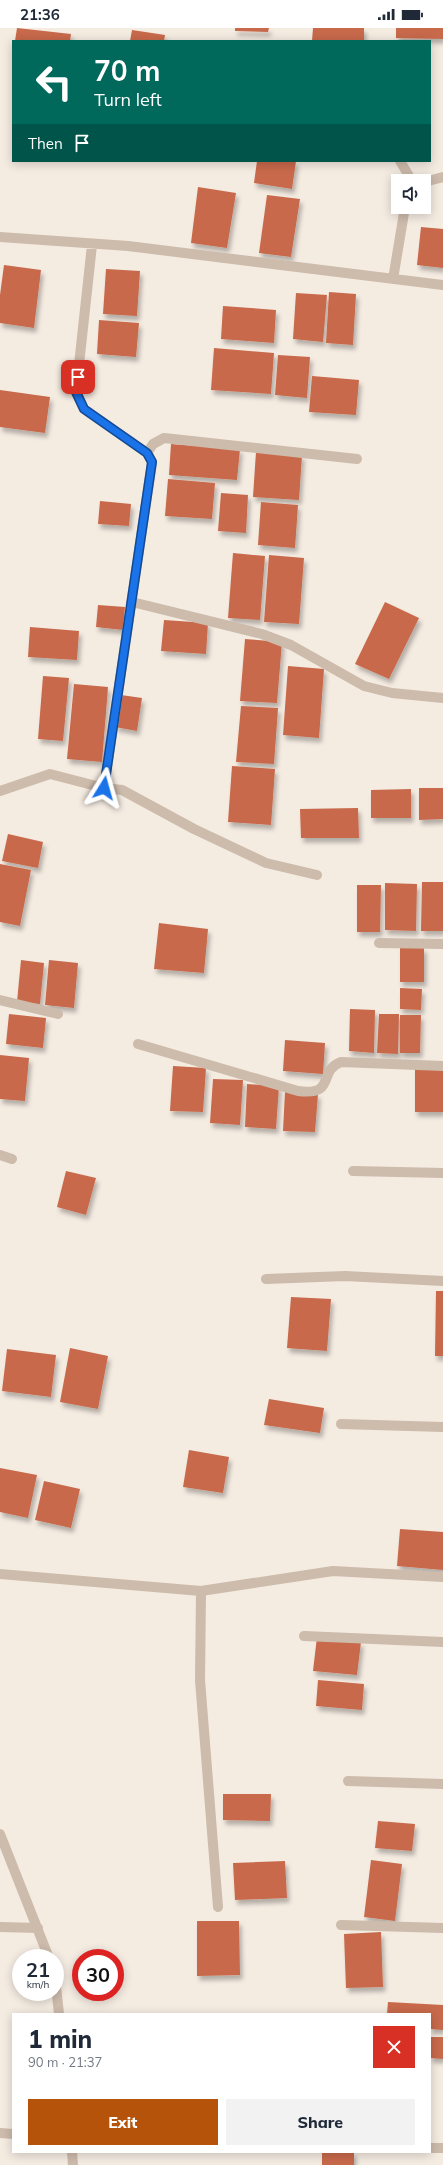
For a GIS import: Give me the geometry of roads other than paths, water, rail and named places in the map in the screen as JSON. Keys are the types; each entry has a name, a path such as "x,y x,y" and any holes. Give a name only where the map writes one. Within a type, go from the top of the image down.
{"street":[{"path":"401,162 408,174"},
{"path":"431,180 443,177"},
{"path":"393,279 404,214"},
{"path":"0,237 92,245 128,246 443,285"},
{"path":"92,245 76,392 84,409 147,453 152,462 104,788"},
{"path":"147,453 153,444 164,438 357,459"},
{"path":"132,602 262,634 291,645 364,686 392,693 443,698"},
{"path":"0,791 50,774 104,788 122,790 194,830 266,863 317,875"},
{"path":"379,942 443,944"},
{"path":"0,1000 58,1014"},
{"path":"138,1044 298,1091 312,1093 322,1087 332,1067 341,1062 443,1066"},
{"path":"0,1155 12,1159"},
{"path":"353,1171 443,1173"},
{"path":"266,1279 345,1276 443,1281"},
{"path":"341,1424 443,1427"},
{"path":"0,1574 201,1591 332,1570 443,1577"},
{"path":"201,1591 200,1680 218,1906"},
{"path":"304,1636 443,1642"},
{"path":"348,1781 443,1784"},
{"path":"0,1834 46,1949"},
{"path":"341,1925 443,1928"},
{"path":"0,1927 38,1928"},
{"path":"58,2001 59,2013"},
{"path":"0,2133 12,2134"},
{"path":"431,2148 443,2148"},
{"path":"72,2153 73,2165"}]}
